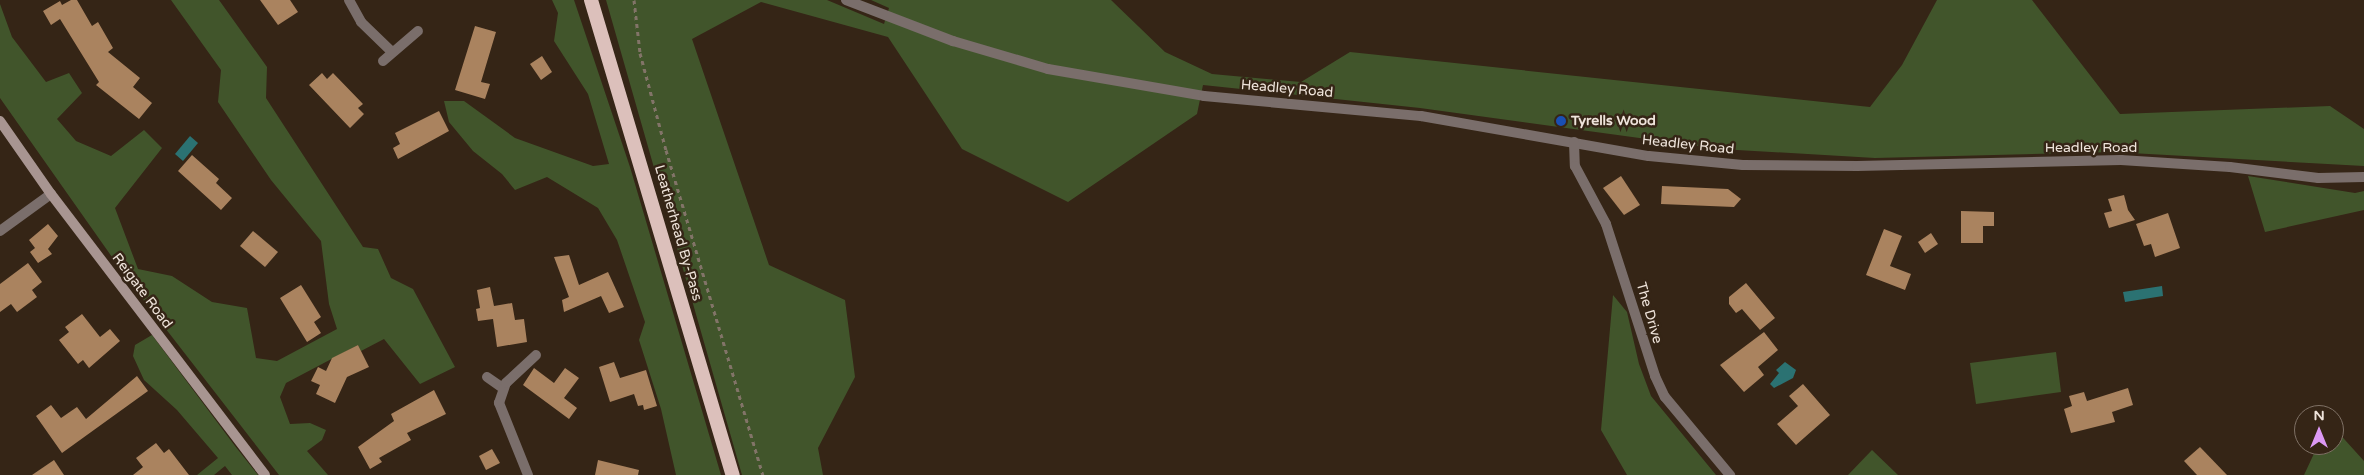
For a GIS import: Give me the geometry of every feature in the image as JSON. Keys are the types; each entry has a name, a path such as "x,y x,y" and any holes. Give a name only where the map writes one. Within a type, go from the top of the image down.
{"highway":[{"name":"Leatherhead By-Pass","path":"591,0 733,475"}],"main road":[{"name":"Reigate Road","path":"0,121 51,194 264,475"}],"street":[{"path":"349,0 360,22 392,52"},
{"name":"Headley Road","path":"846,0 953,40 1048,69 1204,96 1421,116 1649,156 1743,165 1857,166 2121,160 2230,167 2318,178 2364,176"},
{"path":"383,61 418,31"},
{"name":"The Drive","path":"1574,142 1575,166 1606,224 1654,376 1665,397 1730,475"},
{"path":"0,231 51,194"},
{"path":"528,475 499,403 503,388 536,355"},
{"path":"487,377 503,388"}],"path":[{"path":"634,0 640,53 666,150 763,475"}],"green space":[{"path":"171,0 219,0 267,67 266,98 363,247 378,249 391,278 413,289 455,367 420,384 384,339 361,351 358,345 286,383 280,397 290,424 310,423 326,430 322,440 307,451 328,475 279,475 131,284 0,98 0,4 12,37 46,82 69,73 82,93 57,119 76,141 111,156 144,130 162,148 115,208 138,269 172,276 212,302 247,308 256,358 277,361 337,329 329,304 321,241 271,180 218,102 221,70"},
{"path":"552,0 574,0 630,167 721,475 676,475 661,409 639,340 645,322 617,240 598,208 547,177 515,190 502,174 473,151 449,122 444,101 464,101 515,138 593,166 609,164 588,94 554,41 558,13"},
{"path":"606,0 827,0 884,24 889,8 871,0 1111,0 1165,52 1212,74 1301,82 1350,52 1870,107 1902,65 1937,0 2032,0 2120,114 2330,106 2364,129 2364,166 2113,152 1875,158 1720,149 1420,108 1203,85 1197,114 1068,202 962,149 888,37 761,2 692,39 769,265 845,300 855,377 818,448 823,475 742,475"},
{"path":"2248,176 2355,193 2364,191 2364,210 2265,232"},
{"path":"1613,295 1627,312 1639,364 1651,396 1716,475 1627,475 1601,430"},
{"path":"152,335 258,475 232,475 225,466 214,475 197,475 218,458 177,410 144,380 133,356 135,345"},
{"path":"2056,352 2061,392 1976,404 1970,363"},
{"path":"2344,439 2364,461 2364,475 2304,475 2313,455 2344,455"},
{"path":"1872,450 1898,475 1848,475"}],"water":[{"path":"190,136 198,143 183,161 175,154"},
{"path":"2162,286 2163,296 2125,302 2123,292"},
{"path":"1785,362 1796,370 1793,378 1774,388 1770,384 1779,373 1776,370"}],"building":[{"path":"71,0 77,0 92,26 98,22 113,48 108,52 140,78 133,87 152,103 139,119 96,85 99,82 60,19 51,25 43,11 60,1 62,5"},
{"path":"260,0 290,0 298,12 278,25"},
{"path":"475,26 496,32 481,82 490,84 485,99 455,90"},
{"path":"542,56 552,72 541,80 530,64"},
{"path":"322,73 327,79 333,73 363,104 358,108 364,114 350,128 309,85"},
{"path":"439,111 449,131 398,159 393,148 400,144 395,133"},
{"path":"192,155 219,179 216,183 232,198 221,210 178,171"},
{"path":"1621,176 1640,205 1624,215 1603,188"},
{"path":"1662,186 1728,189 1741,199 1734,207 1661,204"},
{"path":"2124,195 2128,210 2135,220 2109,228 2104,213 2112,211 2108,199"},
{"path":"1961,211 1994,212 1994,226 1983,226 1983,243 1961,243"},
{"path":"2168,213 2180,248 2155,257 2151,244 2144,246 2136,224"},
{"path":"48,224 58,236 48,249 52,254 38,263 30,252 35,248 29,240"},
{"path":"1884,229 1902,236 1890,266 1911,274 1905,290 1866,275"},
{"path":"253,231 278,252 265,267 240,246"},
{"path":"1931,233 1938,244 1925,253 1918,242"},
{"path":"569,255 579,285 608,272 624,307 609,313 601,296 564,312 562,300 569,297 554,257"},
{"path":"28,263 42,282 32,290 37,297 17,312 11,304 0,312 0,284"},
{"path":"1746,283 1775,318 1760,330 1742,309 1736,313 1729,304 1729,297"},
{"path":"301,285 321,317 314,322 321,333 307,342 280,298"},
{"path":"490,287 494,306 512,303 515,320 524,319 527,342 497,347 493,319 478,321 476,309 480,308 477,290"},
{"path":"82,314 100,337 110,329 120,341 89,368 83,360 78,364 59,340 69,332 65,327"},
{"path":"1764,332 1778,350 1758,367 1764,375 1744,392 1720,365"},
{"path":"358,345 369,367 347,377 335,403 316,394 320,385 311,381 318,367 326,371 332,358"},
{"path":"614,362 620,378 646,370 657,406 644,410 643,405 638,406 634,394 610,402 599,367"},
{"path":"534,368 554,383 565,368 579,378 564,398 577,408 569,419 523,385"},
{"path":"137,376 148,391 62,453 36,416 51,405 61,418 77,407 86,419"},
{"path":"1803,384 1830,415 1796,445 1777,424 1798,406 1789,396"},
{"path":"2128,388 2133,405 2112,412 2115,422 2071,433 2064,409 2072,406 2069,396 2084,392 2087,401"},
{"path":"434,390 446,414 407,433 411,440 379,458 382,462 370,469 358,447 394,421 391,414"},
{"path":"156,443 164,453 169,449 189,475 133,475 143,467 136,458"},
{"path":"2200,447 2227,475 2197,475 2184,461"},
{"path":"492,449 500,463 486,470 479,456"},
{"path":"54,460 64,475 32,475"},
{"path":"598,460 639,470 638,475 595,475"}],"place":[{"name":"Tyrells Wood","path":"1561,121"}]}
